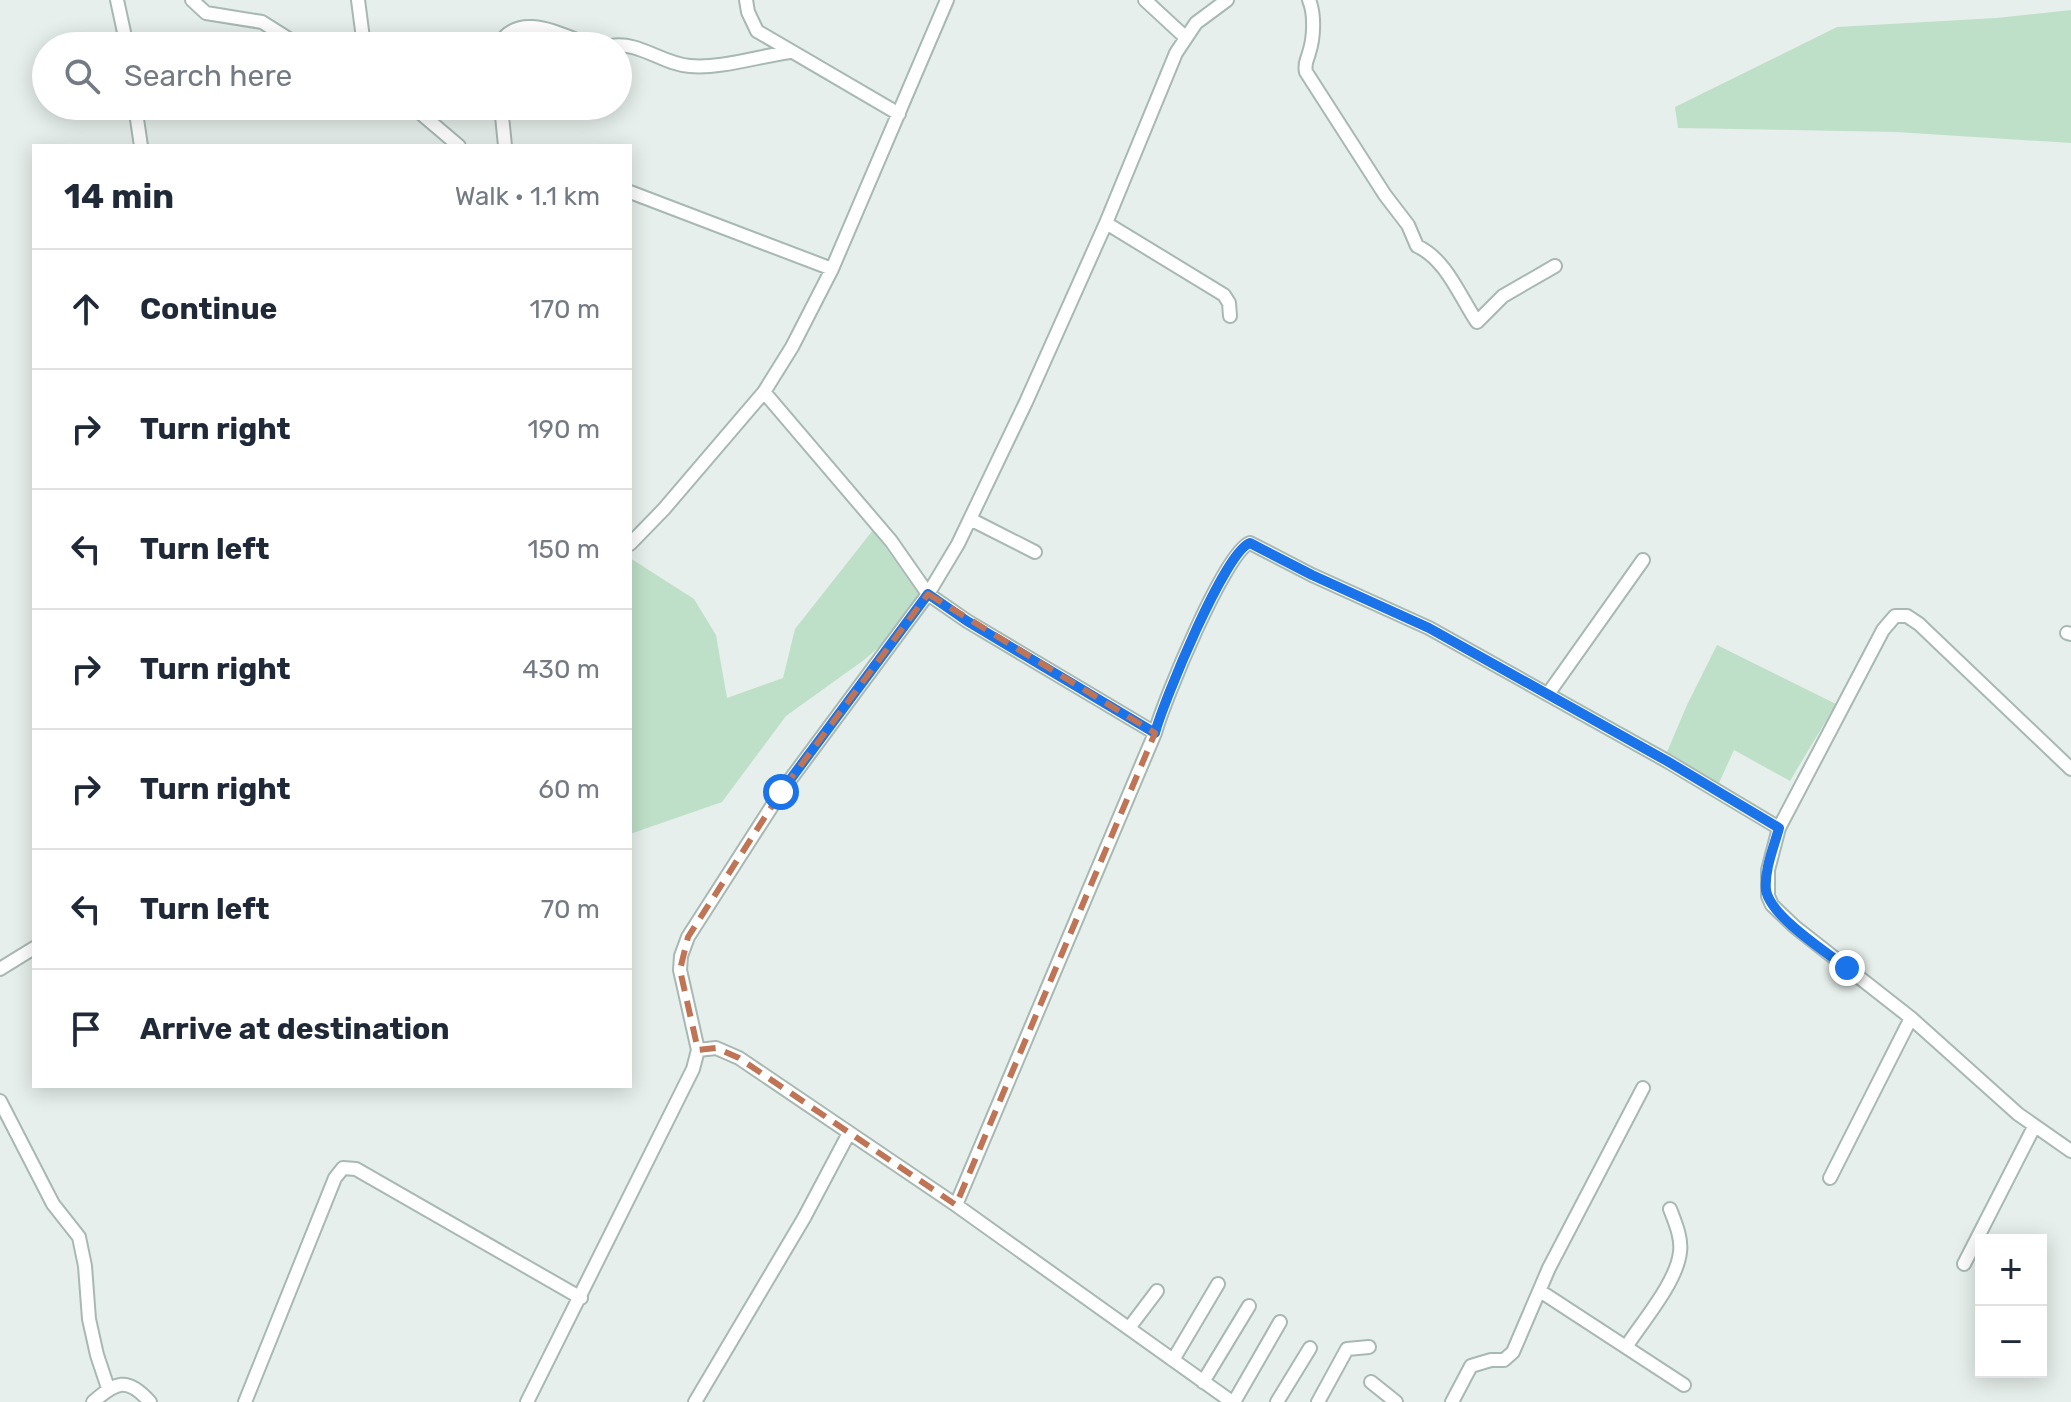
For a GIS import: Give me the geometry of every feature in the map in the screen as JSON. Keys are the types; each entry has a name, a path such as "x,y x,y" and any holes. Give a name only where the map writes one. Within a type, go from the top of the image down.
{"street":[{"path":"117,0 124,32"},
{"path":"192,0 206,13 262,22 278,32"},
{"path":"358,0 362,32"},
{"path":"746,0 757,31 899,114"},
{"path":"632,542 764,392 792,347 832,269 947,0"},
{"path":"1145,0 1185,37"},
{"path":"527,1402 683,1093 698,1050 680,970 688,937 781,792 928,594 970,519 1026,402 1106,223 1176,53 1196,23 1227,0"},
{"path":"1309,0 1313,15 1310,51 1304,65 1306,72 1385,195 1408,225 1417,246 1427,250 1445,270 1477,322 1503,296 1555,266"},
{"path":"512,32 529,27 561,32"},
{"path":"632,47 689,66 710,66 790,52"},
{"path":"137,120 141,144"},
{"path":"428,120 457,144"},
{"path":"502,120 505,144"},
{"path":"632,193 832,269"},
{"path":"1106,223 1224,295 1229,303 1230,316"},
{"path":"764,392 891,541 928,594 967,621 1155,733"},
{"path":"970,519 1035,552"},
{"path":"956,1205 1155,733 1181,663 1216,590 1241,547 1250,543 1429,628 1667,761 1779,828"},
{"path":"1548,694 1643,560"},
{"path":"2071,769 1919,624 1907,616 1895,616 1883,630 1779,828 1766,880 1772,905 1795,927 1911,1018 2034,1127 2071,1151"},
{"path":"0,969 32,949"},
{"path":"1830,1178 1911,1018"},
{"path":"698,1050 708,1047 726,1051 956,1205 1233,1402 1280,1322"},
{"path":"1452,1402 1471,1366 1509,1358 1549,1268 1643,1088"},
{"path":"0,1101 53,1204 79,1237 85,1266 89,1319 108,1388"},
{"path":"1964,1264 2034,1127"},
{"path":"695,1402 804,1218 849,1133"},
{"path":"245,1402 335,1178 343,1168 356,1169 581,1298"},
{"path":"1626,1347 1666,1286 1680,1252 1670,1209"},
{"path":"1173,1360 1218,1284"},
{"path":"1129,1328 1157,1291"},
{"path":"1540,1291 1684,1385"},
{"path":"1203,1382 1249,1306"},
{"path":"1318,1402 1347,1349 1369,1347"},
{"path":"1277,1402 1310,1348"},
{"path":"1371,1382 1396,1402"},
{"path":"93,1402 108,1388 126,1384 150,1402"}],"highlighted area":[{"path":"928,594 1155,733 956,1205 739,1058 716,1048 698,1050 680,970 688,937 781,792"}],"green space":[{"path":"2071,10 2071,143 1896,132 1678,128 1675,107 1837,27 1996,18"},
{"path":"873,530 927,606 864,660 786,716 722,802 632,833 632,559 694,599 716,635 727,698 783,678 795,629"},
{"path":"1717,645 1836,704 1790,781 1734,750 1719,783 1667,752"}],"route":[{"path":"781,792 928,594 967,621 1155,733 1181,663 1227,568 1241,547 1255,543 1312,575 1429,628 1667,761 1779,828 1766,880 1772,905 1847,968"}]}
